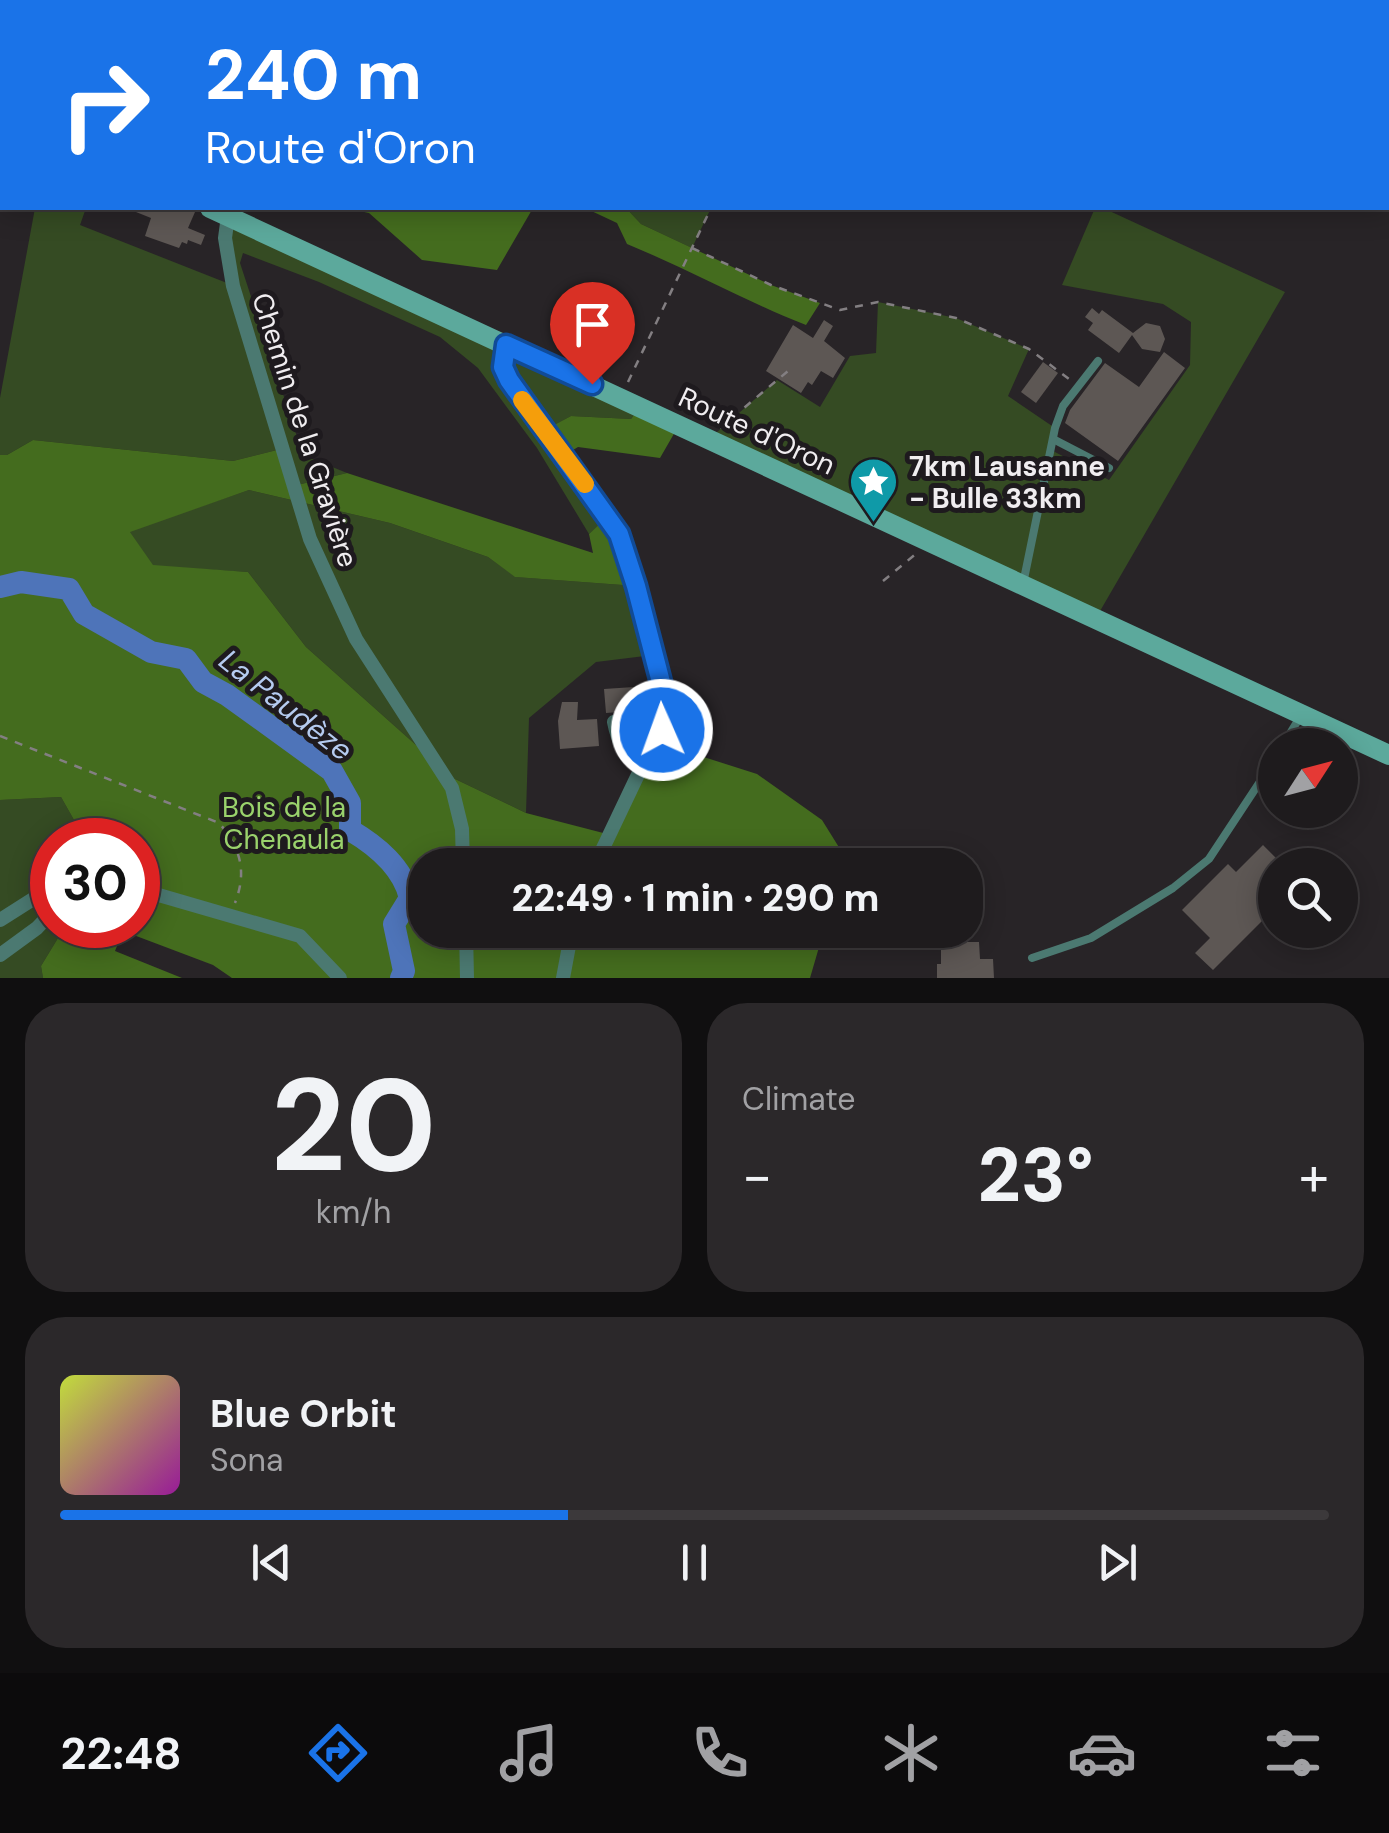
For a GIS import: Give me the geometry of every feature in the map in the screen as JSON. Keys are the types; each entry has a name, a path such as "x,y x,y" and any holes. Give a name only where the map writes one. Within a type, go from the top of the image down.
{"main road":[{"name":"Route d'Oron","path":"219,212 1389,754"}],"street":[{"name":"Chemin de la Gravière","path":"219,212 232,286 310,539 356,639 452,788 463,848"},
{"path":"506,345 503,367 509,380 597,500 626,550 663,690 662,730 603,848"},
{"path":"614,722 627,754 644,762"},
{"path":"160,895 300,936 340,978"},
{"path":"0,920 30,901"},
{"path":"0,955 30,933"},
{"path":"467,948 468,978"},
{"path":"564,978 569,948"}],"lane":[{"path":"1023,584 1064,406 1098,361"},
{"path":"1055,440 1109,468"},
{"path":"1293,728 1302,714"},
{"path":"1032,958 1090,938 1185,878 1209,859 1258,784"}],"path":[{"path":"620,398 710,210"},
{"path":"692,248 772,285 840,310 878,302 956,318 1030,349 1079,386"},
{"path":"709,438 788,371"},
{"path":"883,581 928,540"},
{"path":"0,736 219,824 235,841 242,866 241,887 231,914"}],"green space":[{"path":"35,210 85,210 80,225 232,285 228,216 640,407 631,419 571,416 544,431 597,500 603,522 589,534 537,448 478,368 440,337 319,282 243,253 240,263 303,455 347,473 293,486 281,449 233,461 33,440 0,455 0,398"},
{"path":"355,210 532,210 497,270 422,260 369,213"},
{"path":"589,210 628,210 641,224 771,285 820,303 806,325 627,244 617,223"},
{"path":"628,210 710,210 692,248 641,224"},
{"path":"1094,210 1107,210 1285,292 1096,618 709,439 777,380 820,407 850,356 876,353 878,302 956,318 1029,349 1008,396 1055,428 1053,451 1109,480 1190,365 1191,322 1163,304 1062,285"},
{"path":"640,407 679,425 660,458 578,447 563,456 543,431 571,416 631,419"},
{"name":"Bois de la Chenaula","path":"33,440 233,461 281,449 293,486 347,473 593,553 589,534 603,521 619,534 636,586 515,577 488,557 390,523 249,490 130,532 153,565 248,572 306,647 453,778 526,813 611,835 644,762 683,775 688,752 757,774 822,820 839,848 408,848 408,948 819,948 810,978 232,978 213,965 160,945 160,818 73,818 61,797 0,800 0,455"},
{"path":"249,490 390,523 488,557 516,577 636,586 653,655 596,662 529,718 526,813 453,778 306,647 248,572 153,566 129,531"},
{"path":"61,797 73,818 30,818 30,948 52,948 41,966 43,978 0,978 0,800"},
{"name":"Bois de la Chenaula","path":"52,948 116,948 115,951 182,978 43,978 41,966"}],"building":[{"path":"131,210 195,212 188,228 205,235 201,245 188,240 179,248 145,236 151,218"},
{"path":"1092,308 1099,314 1102,310 1133,333 1146,323 1160,326 1165,339 1160,352 1142,349 1132,335 1119,353 1088,330 1093,323 1085,317"},
{"path":"824,320 833,326 824,341 845,358 833,378 821,371 801,393 766,371 793,325 813,338"},
{"path":"1164,352 1185,368 1118,461 1065,423 1070,410 1105,363 1139,387"},
{"path":"1043,362 1058,373 1036,403 1021,392"},
{"path":"649,686 650,700 644,700 646,726 633,727 632,711 606,713 604,689"},
{"path":"562,702 578,702 577,720 597,719 599,746 560,749 558,721"},
{"path":"1258,850 1258,925 1213,970 1195,953 1210,938 1182,910 1228,864 1236,872"},
{"path":"941,948 979,948 980,959 993,959 994,978 937,978 937,964 941,964"}],"waterway":[{"name":"La Paudèze","path":"0,587 21,582 69,589 84,614 151,652 186,659 203,682 332,771 350,803 350,830 388,858 407,887 410,898 394,924 404,971 401,978"}],"slow traffic":[{"path":"522,400 585,484"}],"place":[{"name":"7km Lausanne - Bulle 33km","path":"874,524"}],"route":[{"path":"592,384 506,345 503,367 509,380 597,500 626,550 663,690 662,730"}]}
